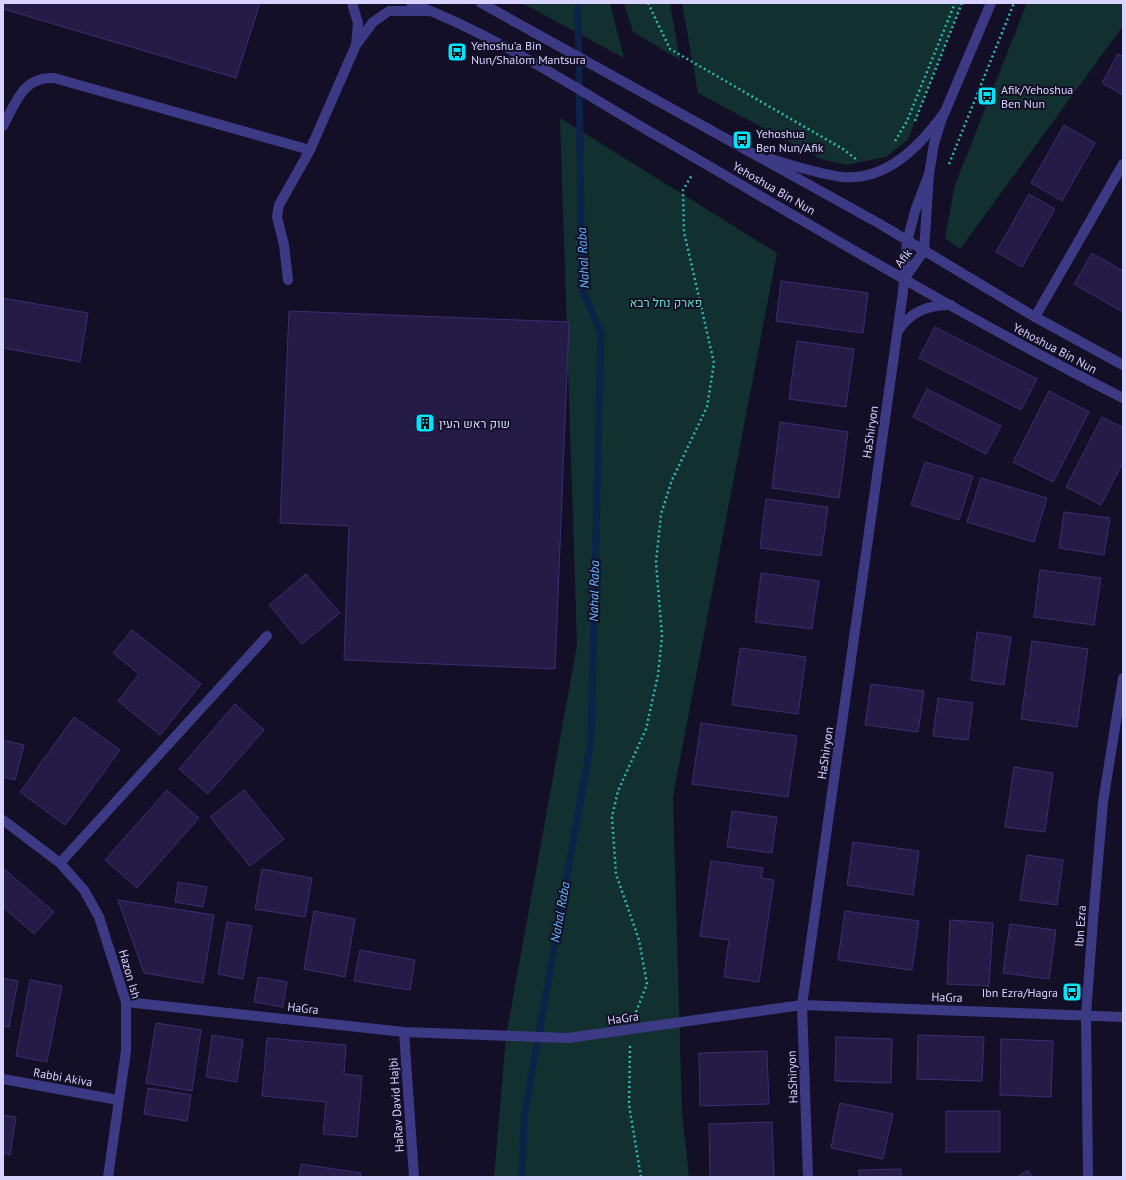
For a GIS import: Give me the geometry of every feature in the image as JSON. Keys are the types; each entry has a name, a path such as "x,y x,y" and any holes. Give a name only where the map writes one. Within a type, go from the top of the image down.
{"street":[{"path":"352,3 358,23 356,46"},
{"name":"Yehoshua Bin Nun","path":"411,3 507,47 904,279 1043,357 1123,398"},
{"name":"Yehoshua Bin Nun","path":"481,3 756,156 924,251 1035,317 1123,365"},
{"name":"Afik","path":"904,279 924,251 929,174 934,144 944,113 991,3"},
{"path":"288,280 284,244 277,217 278,206 310,150 356,46 373,22 389,12 431,11"},
{"path":"3,126 24,90 34,80 54,78 310,150"},
{"path":"756,156 826,174 844,177 859,177 874,174 888,168 912,151 944,113"},
{"path":"1035,317 1123,164"},
{"name":"Afik","path":"904,279 907,242 915,211 929,174"},
{"name":"HaShiryon","path":"808,1177 802,1005 904,279"},
{"name":"HaShiryon","path":"896,335 902,324 921,309 937,305 951,305"},
{"path":"60,863 267,636"},
{"name":"Ibn Ezra","path":"1088,1177 1086,1015 1103,802 1123,678"},
{"name":"Hazon Ish","path":"3,820 60,863 84,890 99,917 126,1002 126,1051 108,1177"},
{"name":"HaGra","path":"126,1002 404,1032 568,1038 802,1005 1123,1017"},
{"name":"HaRav David Hajbi","path":"404,1032 414,1177"},
{"name":"Rabbi Akiva","path":"3,1079 118,1100"}],"path":[{"path":"648,3 670,49 843,149 874,174"},
{"path":"891,147 907,121 955,3"},
{"path":"914,123 962,3"},
{"path":"949,165 1014,3"},
{"path":"897,145 901,140"},
{"path":"641,1177 629,1105 630,1030 647,984 639,940 616,874 612,817 618,792 646,729 658,675 662,636 656,562 661,514 672,480 707,407 714,364 684,232 683,190 700,160"}],"green space":[{"path":"522,3 610,3 624,58"},
{"path":"624,3 670,3 680,60 633,32"},
{"path":"682,3 962,3 908,139 886,157 846,165 821,159 698,93"},
{"path":"1027,3 1123,3 1123,26 960,249 945,238 955,185"},
{"name":"פארק נחל רבא","path":"560,118 777,253 673,796 682,1111 689,1177 494,1177 506,1036 577,645"}],"building":[{"path":"3,3 260,3 236,78 3,9"},
{"path":"1118,54 1123,56 1123,95 1102,83"},
{"path":"1064,125 1095,143 1062,201 1031,183"},
{"path":"1029,194 1055,209 1022,267 996,252"},
{"path":"1092,253 1123,271 1123,312 1074,284"},
{"path":"781,281 868,293 863,333 776,321"},
{"path":"3,298 88,313 80,362 3,348"},
{"name":"שוק ראש העין","path":"289,311 569,322 555,669 344,660 349,526 280,523"},
{"path":"935,327 1037,379 1021,410 919,358"},
{"path":"797,341 854,349 846,407 789,399"},
{"path":"927,389 1001,426 986,454 913,417"},
{"path":"1049,391 1089,412 1053,482 1013,462"},
{"path":"1102,417 1123,428 1123,462 1101,505 1066,487"},
{"path":"780,422 848,432 839,498 772,488"},
{"path":"925,462 973,476 959,520 911,505"},
{"path":"981,478 1047,498 1034,542 967,522"},
{"path":"766,499 828,507 821,556 760,548"},
{"path":"1064,512 1110,518 1104,555 1059,548"},
{"path":"1040,570 1101,578 1094,625 1034,617"},
{"path":"761,573 819,581 812,629 755,622"},
{"path":"306,574 340,613 302,644 269,605"},
{"path":"132,630 201,684 160,735 118,701 139,674 113,653"},
{"path":"977,632 1011,637 1004,685 971,680"},
{"path":"1032,641 1088,649 1077,727 1021,719"},
{"path":"740,648 806,657 798,714 732,705"},
{"path":"871,684 924,691 918,732 865,725"},
{"path":"938,698 973,703 968,740 933,736"},
{"path":"235,704 264,730 208,794 179,769"},
{"path":"74,717 120,750 65,825 20,792"},
{"path":"701,723 797,736 788,797 692,784"},
{"path":"3,740 24,745 15,780 3,777"},
{"path":"1014,767 1053,773 1045,832 1005,827"},
{"path":"167,790 199,818 137,888 105,860"},
{"path":"244,790 284,839 250,866 210,817"},
{"path":"732,811 777,817 772,853 727,847"},
{"path":"853,842 919,851 913,895 847,885"},
{"path":"1027,855 1063,860 1057,905 1020,900"},
{"path":"711,861 763,868 761,878 774,880 759,982 724,977 729,940 700,936"},
{"path":"3,868 54,912 34,934 3,907"},
{"path":"262,869 312,878 305,917 255,909"},
{"path":"178,882 207,887 203,907 175,902"},
{"path":"118,900 214,915 203,983 144,973"},
{"path":"314,911 355,919 345,977 304,969"},
{"path":"845,911 919,921 912,970 838,960"},
{"path":"950,920 993,923 989,986 947,984"},
{"path":"227,922 252,926 243,979 218,974"},
{"path":"1010,924 1056,930 1049,979 1003,973"},
{"path":"360,950 415,960 410,990 354,981"},
{"path":"258,977 287,982 283,1007 254,1002"},
{"path":"3,978 18,981 9,1027 3,1026"},
{"path":"30,980 62,986 47,1062 16,1056"},
{"path":"156,1023 201,1030 192,1091 146,1083"},
{"path":"212,1035 243,1040 237,1082 206,1077"},
{"path":"918,1035 984,1037 982,1081 917,1079"},
{"path":"836,1037 892,1039 891,1083 835,1081"},
{"path":"267,1038 346,1045 344,1074 362,1076 357,1137 323,1134 326,1102 262,1096"},
{"path":"1001,1039 1053,1041 1051,1097 1000,1095"},
{"path":"767,1051 769,1104 700,1106 699,1053"},
{"path":"148,1088 191,1095 187,1121 144,1114"},
{"path":"840,1103 893,1114 883,1159 831,1148"},
{"path":"946,1111 1000,1111 1000,1152 946,1152"},
{"path":"3,1115 16,1117 10,1155 3,1153"},
{"path":"772,1122 774,1177 710,1177 709,1124"},
{"path":"301,1164 361,1173 360,1177 299,1177"},
{"path":"901,1169 901,1177 859,1177 859,1170"},
{"path":"1028,1170 1032,1177 1017,1177"}],"waterway":[{"name":"Nahal Raba","path":"522,1177 524,1118 591,741 601,333 582,289 578,3"}],"place":[{"name":"Yehoshu'a Bin Nun/Shalom Mantsura","path":"457,52"},
{"name":"Afik/Yehoshua Ben Nun","path":"987,96"},
{"name":"Yehoshua Ben Nun/Afik","path":"742,140"},
{"name":"שוק ראש העין","path":"425,423"},
{"name":"Ibn Ezra/Hagra","path":"1072,992"}]}
